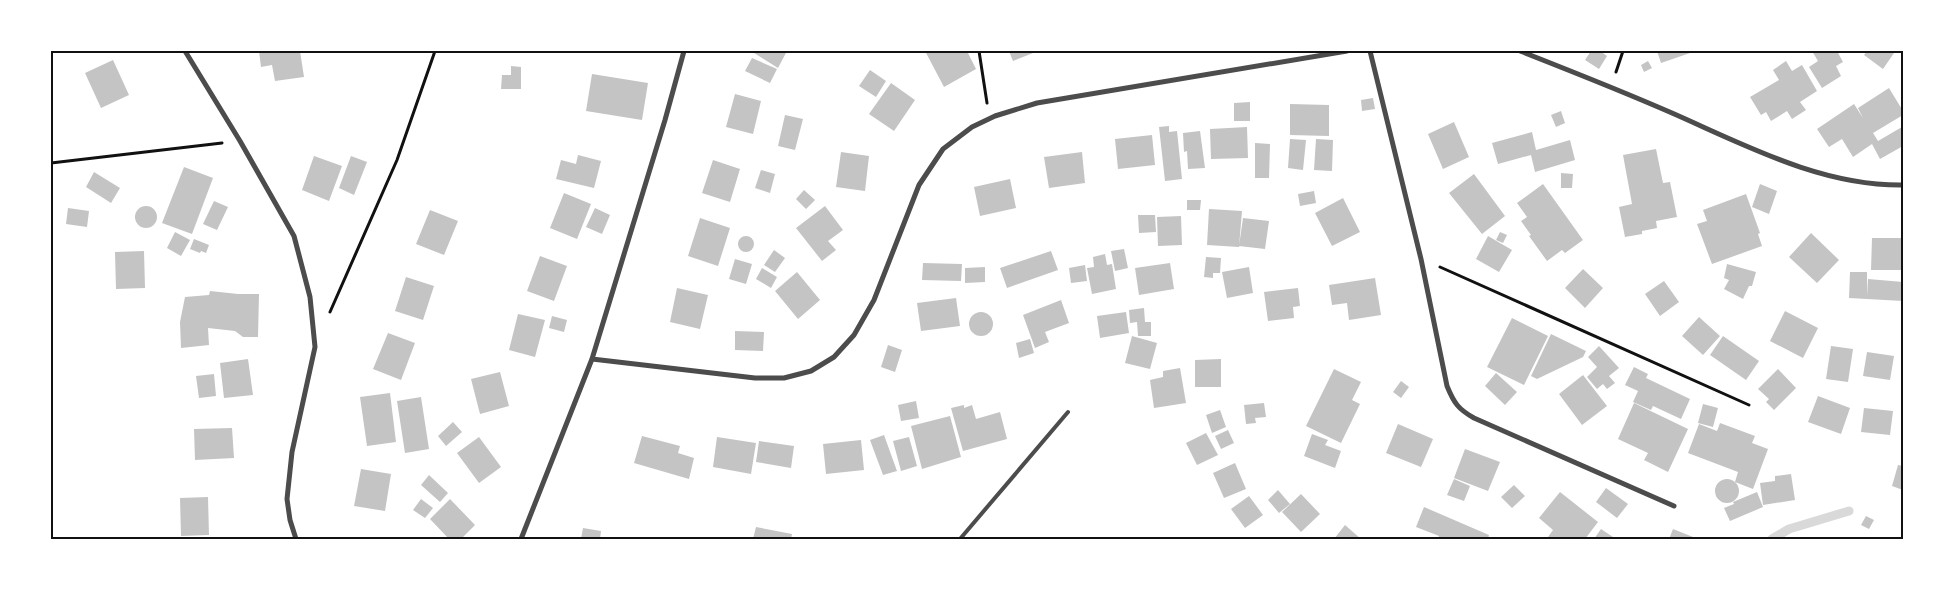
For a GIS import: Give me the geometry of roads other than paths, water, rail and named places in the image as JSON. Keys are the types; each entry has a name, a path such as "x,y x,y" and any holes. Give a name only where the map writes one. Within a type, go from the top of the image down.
{"street":[{"path":"185,51 240,141 294,236 310,297 314,347 292,452 287,499 290,520 296,539"},
{"path":"521,539 592,359 684,51"},
{"path":"592,359 754,378 784,378 811,371 834,357 854,335 874,300 919,185 943,149 972,127 995,116 1037,103 1347,51"},
{"path":"1370,51 1422,259 1447,386 1455,403 1460,410 1474,418 1674,506"},
{"path":"1520,51 1612,86 1781,160 1839,178 1886,185 1903,184"}],"lane":[{"path":"960,539 1068,412"}],"waterway":[{"path":"1772,539 1789,529 1849,511"}]}
